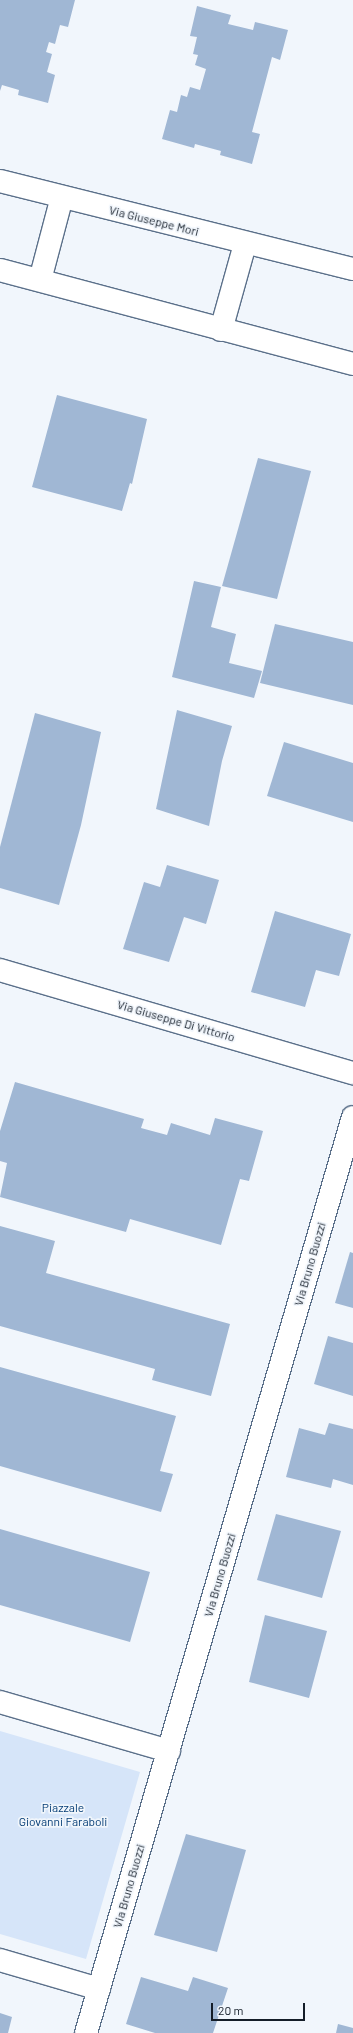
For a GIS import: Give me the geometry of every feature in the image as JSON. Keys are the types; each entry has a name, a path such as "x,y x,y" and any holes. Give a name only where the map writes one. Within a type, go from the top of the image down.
{"street":[{"name":"Via Giuseppe Mori","path":"0,181 245,244 353,269"},
{"path":"40,280 62,198"},
{"path":"221,330 245,244"},
{"path":"0,270 353,364"},
{"name":"Via Giuseppe Di Vittorio","path":"0,970 353,1073"},
{"name":"Via Bruno Buozzi","path":"86,2033 353,1117"},
{"path":"0,1702 169,1751"},
{"path":"0,1960 99,1989"}],"green space":[{"name":"Piazzale Giovanni Faraboli","path":"0,1731 140,1772 86,1959 0,1934"}],"building":[{"path":"0,0 75,0 68,27 60,25 55,44 49,42 46,52 52,54 47,72 55,75 48,103 18,95 19,90 2,85 0,91"},
{"path":"197,6 231,15 228,24 253,30 255,22 288,30 280,60 272,57 252,132 260,134 252,164 220,155 221,151 195,144 194,148 162,139 170,110 177,112 181,95 187,97 190,87 200,90 206,69 195,65 198,55 193,54 197,37 190,36"},
{"path":"57,395 147,419 132,484 130,483 122,511 32,487"},
{"path":"258,458 311,471 277,599 222,586"},
{"path":"194,581 221,587 211,627 236,634 229,663 262,671 254,698 172,677"},
{"path":"275,624 353,642 353,705 260,683"},
{"path":"177,710 232,726 222,761 209,826 156,809"},
{"path":"35,713 101,732 81,825 59,905 0,888 0,847"},
{"path":"284,742 353,763 353,822 267,796"},
{"path":"167,865 219,880 206,924 184,917 169,962 123,949 144,882 160,887"},
{"path":"275,911 351,934 339,976 316,970 305,1007 251,992"},
{"path":"15,1082 144,1119 141,1128 167,1135 171,1123 210,1135 215,1118 263,1131 249,1181 240,1179 221,1245 130,1219 126,1232 0,1197 7,1163 0,1161 0,1131"},
{"path":"0,1226 55,1241 46,1273 230,1324 211,1396 152,1380 155,1369 0,1326"},
{"path":"350,1252 353,1253 353,1308 335,1303"},
{"path":"328,1336 353,1343 353,1396 314,1384"},
{"path":"0,1367 176,1416 160,1471 173,1474 161,1512 0,1466"},
{"path":"329,1423 353,1429 353,1485 333,1479 331,1488 286,1477 299,1428 325,1435"},
{"path":"276,1514 341,1531 322,1598 257,1580"},
{"path":"0,1529 150,1572 130,1642 0,1605"},
{"path":"265,1615 327,1631 309,1698 249,1682"},
{"path":"186,1834 246,1850 217,1952 154,1935"},
{"path":"141,1977 188,1991 193,1977 228,1988 213,2033 155,2033 126,2024"},
{"path":"0,2013 12,2017 8,2033 0,2033"},
{"path":"338,2024 353,2028 353,2033 336,2033"}]}
